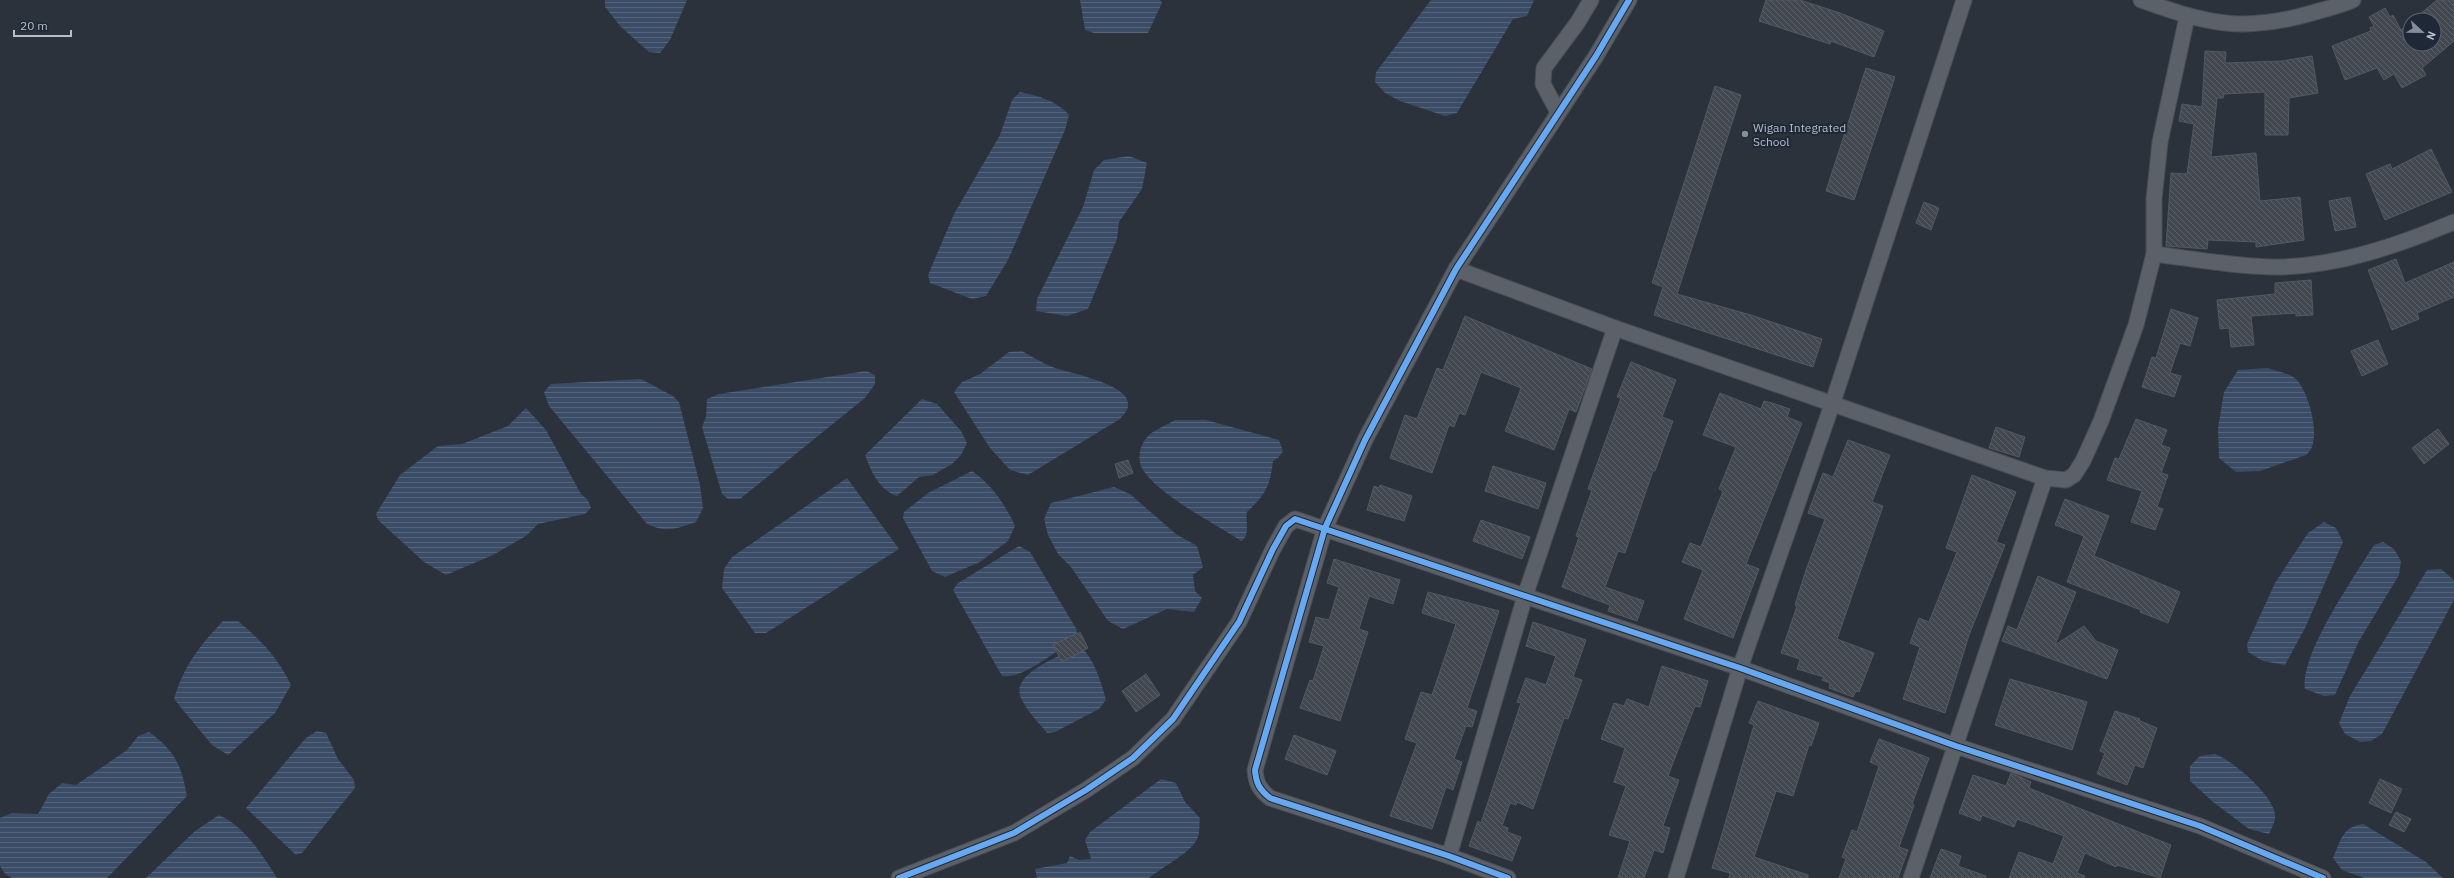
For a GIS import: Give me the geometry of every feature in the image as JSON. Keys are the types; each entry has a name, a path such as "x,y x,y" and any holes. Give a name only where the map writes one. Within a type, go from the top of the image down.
{"street":[{"path":"1558,112 1543,84 1544,68 1578,22 1591,0"},
{"path":"1508,878 1449,856 1270,798 1261,790 1256,781 1255,770 1325,528 1365,440 1456,269 1629,0"},
{"path":"1676,878 1740,668 1833,402 1964,0"},
{"path":"2142,0 2187,17 2246,25 2289,20 2353,0"},
{"path":"1456,269 1615,328 1833,402 2045,478 2066,480 2074,475 2083,461 2101,421 2136,325 2154,254 2154,199 2160,142 2187,17"},
{"path":"2154,254 2279,267 2338,260 2387,248 2454,222"},
{"path":"1449,856 1525,596 1615,328"},
{"path":"1911,878 2045,478"},
{"path":"899,878 1014,833 1086,790 1133,758 1173,719 1239,622 1273,549 1286,526 1295,519 1740,668 1956,746 2200,826 2323,878"}],"water":[{"path":"605,0 687,0 670,40 660,53 649,52 621,27 605,7"},
{"path":"1080,0 1160,0 1162,3 1148,33 1094,33 1085,30"},
{"path":"1431,0 1534,0 1527,16 1513,19 1457,113 1445,116 1400,101 1385,93 1375,82 1376,72"},
{"path":"1020,92 1053,102 1069,115 1065,130 1008,260 986,296 972,299 930,283 928,275 954,214 1000,135 1012,100"},
{"path":"1129,156 1147,163 1142,189 1119,222 1117,239 1088,309 1067,316 1036,311 1037,299 1083,207 1094,170 1104,160"},
{"path":"1022,351 1055,368 1085,376 1109,385 1125,396 1128,403 1125,414 1120,419 1028,475 1010,470 990,448 954,392 962,382 980,374 1009,352"},
{"path":"2268,368 2295,378 2302,387 2313,419 2314,440 2311,449 2306,455 2260,471 2236,472 2219,458 2218,428 2224,392 2238,370"},
{"path":"866,371 875,375 875,384 865,398 740,499 728,499 722,494 702,427 706,417 707,399 719,394"},
{"path":"641,379 673,396 679,402 700,485 703,508 696,522 677,528 666,529 647,524 549,406 544,392 551,384"},
{"path":"922,399 937,404 961,431 967,443 961,455 952,464 933,475 919,477 897,496 885,489 876,479 865,455"},
{"path":"526,408 546,430 581,494 588,500 591,508 585,514 538,524 526,536 493,555 446,575 424,562 378,520 376,514 400,475 438,446 462,444 508,426"},
{"path":"1175,420 1206,420 1279,440 1283,451 1278,458 1273,461 1270,477 1263,495 1247,512 1247,532 1241,541 1162,490 1143,470 1139,457 1145,439 1154,431"},
{"path":"972,471 992,489 1007,510 1015,526 1008,541 980,562 945,577 932,571 903,518 904,512 928,493"},
{"path":"847,478 899,549 766,633 755,633 722,588 724,569 732,557"},
{"path":"1114,487 1130,494 1176,534 1197,546 1203,567 1193,575 1195,591 1202,598 1194,612 1167,609 1123,629 1108,621 1071,567 1058,554 1048,535 1044,519 1051,503"},
{"path":"2324,522 2336,528 2343,542 2305,628 2285,665 2263,661 2248,652 2247,644 2275,583 2308,533"},
{"path":"2383,542 2394,549 2401,561 2399,575 2359,641 2335,695 2324,696 2305,689 2306,674 2319,636 2342,595 2374,545"},
{"path":"1019,546 1030,552 1077,630 1076,637 1031,668 1011,676 1002,676 953,590 958,583"},
{"path":"2441,569 2454,580 2454,600 2382,734 2371,741 2360,742 2345,734 2339,723 2350,696 2427,570"},
{"path":"223,621 238,621 254,635 275,658 291,685 275,713 228,755 212,745 174,699 182,677 193,657"},
{"path":"1081,647 1094,665 1106,700 1099,709 1055,732 1047,733 1026,707 1021,698 1019,689 1023,680 1040,666 1063,654"},
{"path":"317,731 326,733 338,759 354,780 355,788 302,853 296,855 246,808 306,738"},
{"path":"149,732 171,752 176,759 187,796 107,878 12,878 5,874 0,866 0,818 12,813 38,814 49,794 62,783 76,785 127,750 138,736"},
{"path":"2215,754 2243,772 2270,801 2275,819 2269,834 2249,829 2213,802 2190,781 2190,766 2200,756"},
{"path":"1161,779 1176,783 1185,802 1200,818 1198,837 1195,843 1184,854 1149,878 1037,878 1035,869 1067,863 1070,856 1079,860 1091,859 1085,840 1090,832"},
{"path":"219,815 228,820 245,834 259,851 277,878 146,878 195,831"},
{"path":"2363,824 2426,862 2443,878 2364,878 2342,870 2333,858 2340,840 2346,831"}],"building":[{"path":"1766,0 1800,0 1840,13 1884,31 1874,57 1831,41 1830,44 1759,21"},
{"path":"2437,0 2454,0 2454,41 2442,51 2442,12 2423,12"},
{"path":"2385,8 2390,17 2393,15 2401,30 2402,29 2402,52 2441,52 2422,68 2426,75 2402,88 2394,74 2384,80 2377,68 2345,80 2332,46 2371,31 2370,28 2374,26 2369,17"},
{"path":"2205,51 2226,52 2225,63 2282,61 2312,56 2318,93 2289,98 2288,135 2265,135 2265,92 2224,94 2223,98 2217,98 2211,157 2256,153 2260,201 2300,197 2304,240 2256,247 2256,242 2208,240 2207,249 2166,246 2171,173 2187,174 2194,124 2179,121 2182,104 2202,107"},
{"path":"1866,68 1895,77 1854,200 1826,191"},
{"path":"1715,86 1741,95 1677,294 1754,316 1822,339 1813,367 1654,315 1663,287 1652,283"},
{"path":"2431,149 2452,192 2385,220 2366,174 2390,164 2392,169"},
{"path":"2350,197 2356,227 2335,231 2329,201"},
{"path":"1924,202 1939,208 1931,230 1916,223"},
{"path":"2396,259 2405,283 2454,262 2454,297 2417,313 2419,319 2392,330 2368,270"},
{"path":"2311,280 2313,315 2296,316 2296,313 2251,316 2254,345 2231,347 2229,328 2220,329 2217,300 2275,294 2275,283"},
{"path":"2171,309 2198,318 2190,346 2180,343 2170,373 2181,376 2174,397 2142,387 2152,357 2156,358"},
{"path":"1465,316 1592,369 1576,412 1569,409 1554,450 1505,431 1521,388 1481,372 1465,415 1459,413 1454,427 1449,425 1432,473 1390,458 1405,415 1417,419 1437,368 1443,370"},
{"path":"2378,340 2388,364 2362,376 2351,351"},
{"path":"1631,362 1676,380 1662,417 1673,421 1655,471 1653,471 1625,553 1618,551 1605,587 1644,601 1637,621 1608,611 1610,605 1562,587 1579,537 1576,536 1592,490 1588,489 1621,398 1617,397"},
{"path":"1720,393 1761,409 1764,401 1790,409 1787,417 1802,423 1746,564 1759,569 1733,638 1684,619 1703,570 1682,562 1690,543 1701,547 1723,491 1719,489 1736,447 1703,435"},
{"path":"2136,419 2167,430 2161,445 2170,448 2161,473 2168,475 2157,507 2163,509 2155,530 2131,522 2142,491 2107,480 2115,458 2119,459"},
{"path":"1996,427 2025,437 2019,457 1989,448"},
{"path":"2438,429 2449,444 2424,464 2412,448"},
{"path":"1848,440 1890,455 1872,502 1883,506 1837,639 1874,653 1859,692 1856,691 1853,697 1829,688 1830,683 1822,680 1824,677 1797,669 1800,659 1781,653 1797,606 1795,605 1806,570 1825,519 1808,513 1823,473 1833,477"},
{"path":"1128,460 1133,473 1119,478 1115,464"},
{"path":"1493,466 1546,483 1538,509 1485,491"},
{"path":"1972,475 2016,492 1996,542 2005,545 1969,635 1945,713 1903,699 1920,647 1910,643 1919,618 1929,622 1957,552 1946,548"},
{"path":"1380,485 1412,496 1404,521 1367,510 1374,486 1379,488"},
{"path":"2065,499 2109,516 2094,556 2180,592 2168,623 2140,612 2141,610 2067,582 2084,536 2055,525"},
{"path":"1481,520 1530,537 1522,559 1473,541"},
{"path":"1334,559 1400,580 1393,604 1369,596 1359,629 1368,632 1340,721 1300,708 1310,680 1313,681 1324,646 1309,642 1316,617 1329,620 1339,587 1327,583"},
{"path":"2038,576 2076,592 2055,645 2084,626 2096,641 2118,650 2107,679 2002,641 2008,626 2017,630"},
{"path":"1428,592 1499,611 1467,708 1477,711 1472,727 1466,726 1454,759 1462,762 1453,790 1446,787 1432,829 1390,816 1417,743 1405,739 1421,692 1432,695 1456,624 1422,613"},
{"path":"1533,622 1586,640 1573,677 1582,680 1568,719 1564,718 1533,809 1517,802 1516,805 1510,803 1502,826 1508,828 1507,832 1521,837 1512,861 1469,846 1478,821 1481,823 1521,703 1517,702 1526,678 1546,685 1556,656 1526,646"},
{"path":"1080,632 1088,648 1062,662 1053,645"},
{"path":"1662,666 1708,681 1700,707 1695,706 1668,776 1679,780 1663,826 1670,828 1663,853 1654,850 1644,878 1618,878 1630,841 1609,835 1626,786 1614,782 1625,748 1601,739 1614,703 1624,706 1627,699 1649,707"},
{"path":"1146,674 1160,695 1136,712 1122,691"},
{"path":"2010,679 2087,702 2072,750 1995,725"},
{"path":"1758,701 1819,723 1811,746 1809,745 1793,796 1776,791 1754,857 1808,875 1808,878 1729,878 1730,873 1712,868 1754,725 1749,723"},
{"path":"2115,711 2140,719 2138,720 2157,728 2143,768 2135,765 2127,785 2097,774 2105,753 2100,751"},
{"path":"1294,735 1336,751 1327,775 1285,759"},
{"path":"1879,739 1929,758 1912,804 1914,805 1899,847 1908,850 1898,878 1839,878 1846,859 1842,857 1852,830 1857,832 1879,766 1870,762"},
{"path":"2011,773 2031,782 2029,788 2171,845 2160,878 2117,865 2116,867 2085,853 2077,873 2085,876 2084,878 2009,878 2019,852 2053,864 2064,836 2017,819 2014,827 1982,815 1980,821 1959,813 1973,775 2006,786"},
{"path":"2380,779 2402,789 2391,813 2369,803"},
{"path":"2396,812 2411,819 2404,832 2389,825"},
{"path":"1941,849 1961,856 1958,866 1986,876 1986,878 1930,878"}],"cycle path":[{"path":"1508,878 1449,856 1270,798 1259,786 1256,779 1255,770 1325,528 1365,440 1456,269 1596,56 1629,0"},
{"path":"899,878 1014,833 1086,790 1133,758 1173,719 1239,622 1273,549 1286,526 1295,519 1740,668 1956,746 2200,826 2323,878"}],"place":[{"name":"Wigan Integrated School","path":"1745,134"}]}
